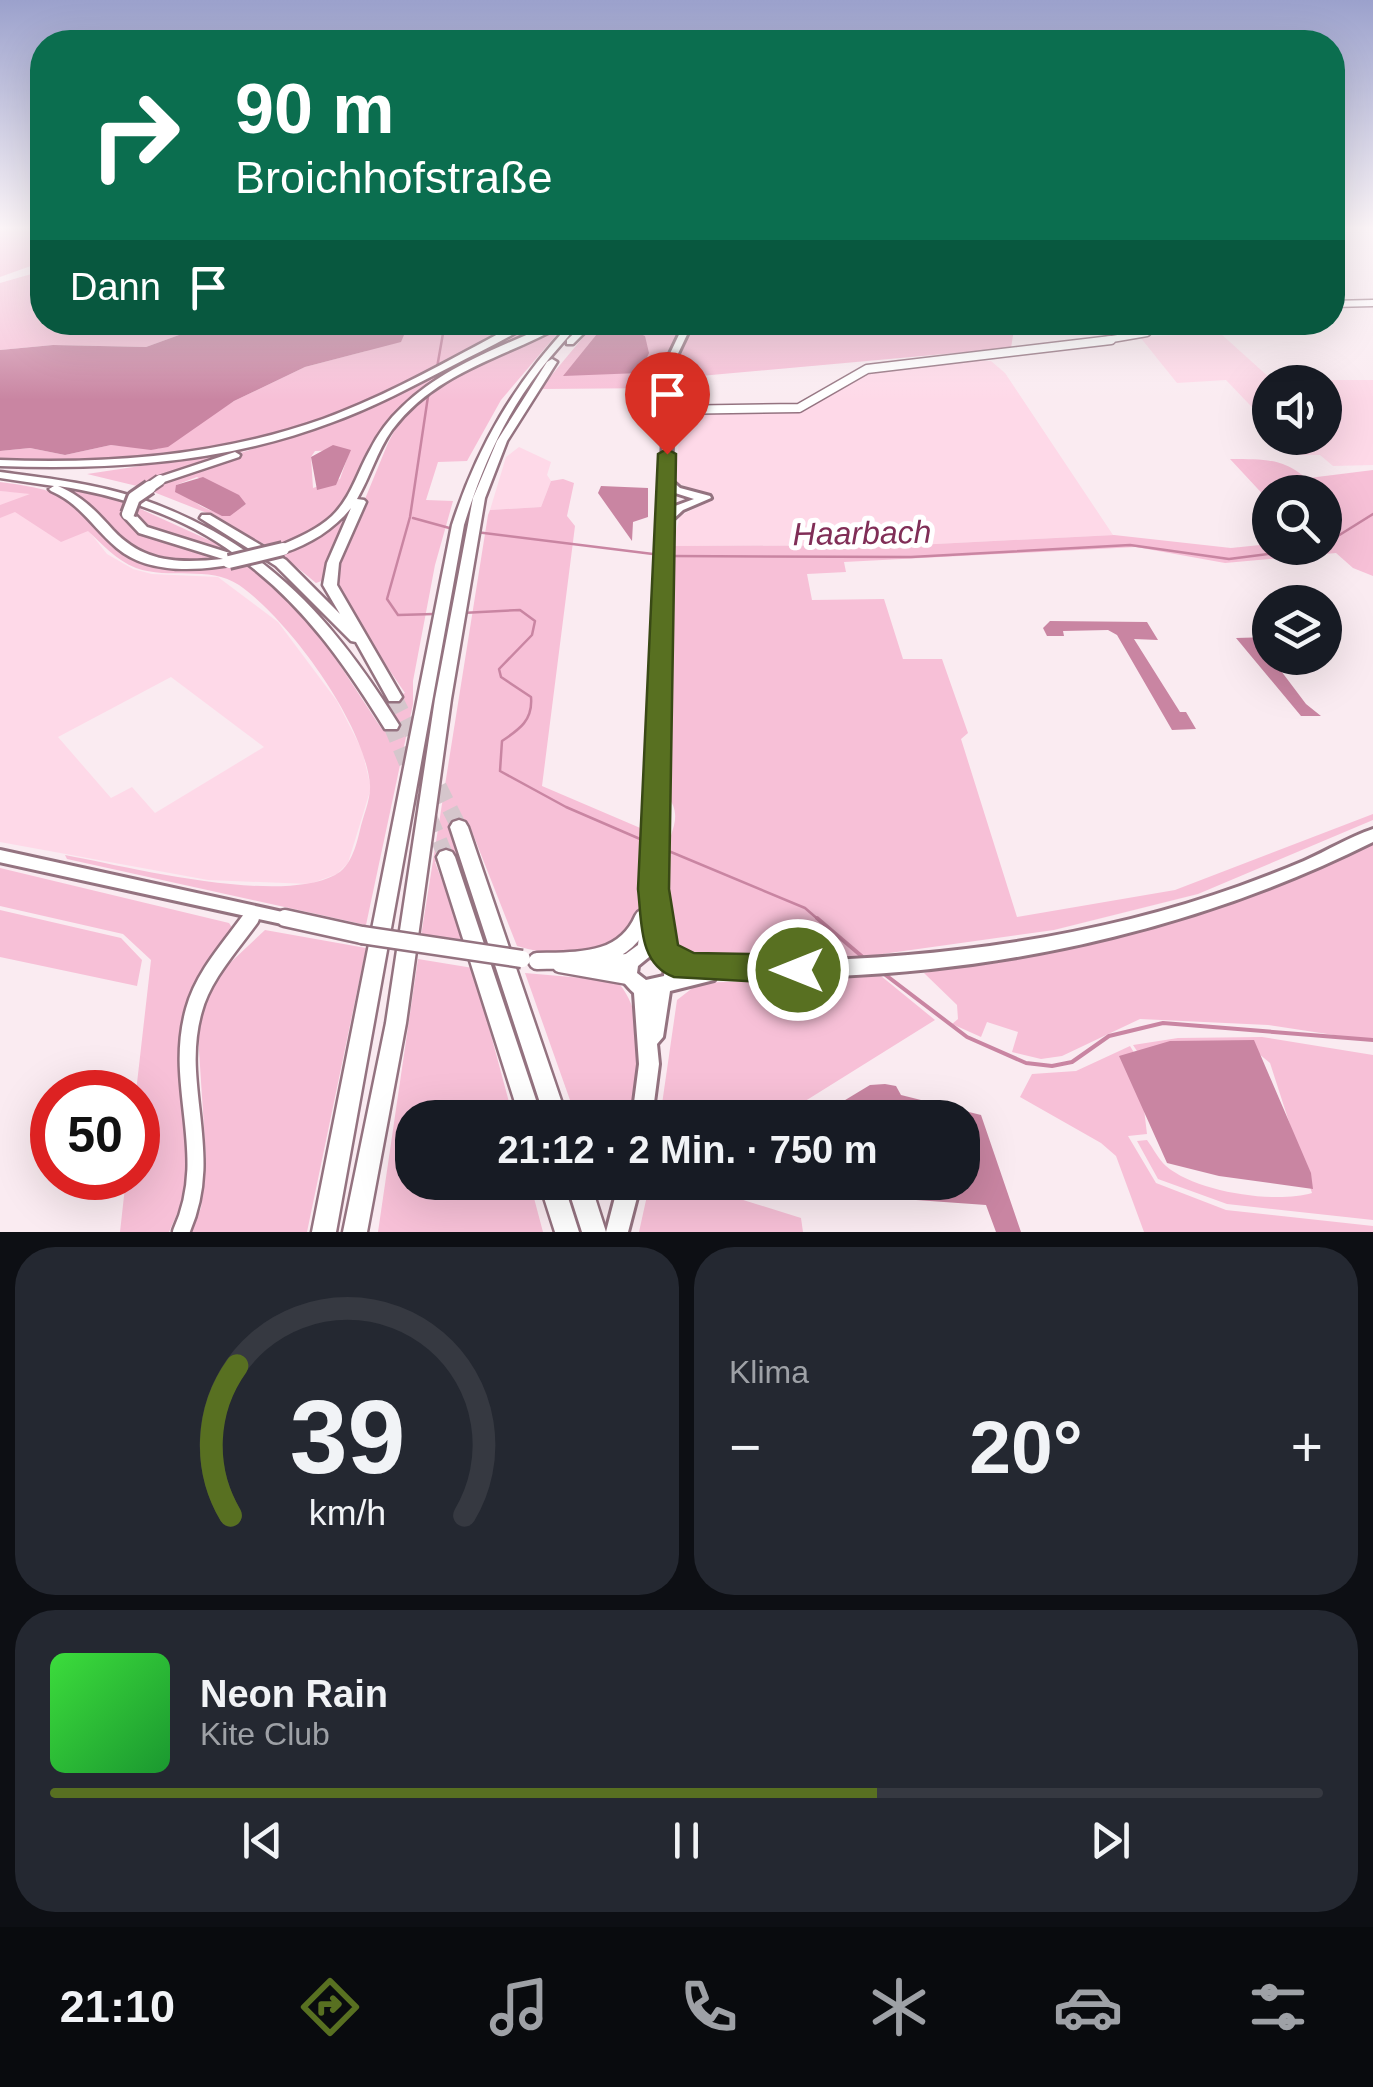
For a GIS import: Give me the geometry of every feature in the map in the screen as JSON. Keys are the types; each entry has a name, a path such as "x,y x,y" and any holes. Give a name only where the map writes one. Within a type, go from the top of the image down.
{"highway":[{"path":"0,471 78,499 120,544 148,559 189,565 230,562 283,549 332,524 362,486 385,434 430,382 452,362 504,335"},
{"path":"0,471 202,454 285,434 430,382 535,335"},
{"path":"355,1232 396,1022 457,530 475,472 498,422 534,370 565,335"},
{"path":"324,1232 449,614 475,529 479,498 502,441 533,387 576,335"},
{"path":"291,588 224,553 143,530 128,514 137,495 160,480 329,423 366,405"},
{"path":"0,471 85,488 180,516 245,551 291,588 345,652 391,724"},
{"path":"0,471 124,489 227,528 290,571 356,638"},
{"path":"362,486 363,496 330,575 332,594 394,697"},
{"path":"475,529 494,500"},
{"path":"459,827 550,1100"},
{"path":"446,857 525,1100"},
{"path":"557,1200 567,1232"},
{"path":"584,1200 594,1232"}],"main road":[{"path":"644,1100 649,1064 668,393 670,362 682,335"},
{"path":"664,522 682,506 706,498 676,490 666,480"},
{"path":"652,970 888,966 1044,945 1143,922 1265,882 1373,835"},
{"path":"620,1226 626,1200"}],"street":[{"path":"1345,304 1373,303"},
{"path":"668,411 799,408 816,404 844,379 867,369 1138,335"},
{"path":"668,393 677,403 697,411"},
{"path":"668,439 681,418 697,411"},
{"path":"0,856 362,935 564,965 652,970"},
{"path":"529,960 604,956 628,946 637,936 653,889"},
{"path":"181,1232 199,1180 190,1041 193,1010 254,914"}],"shaded area":[{"path":"0,285 30,285 30,335 179,335 146,347 53,345 0,350"},
{"path":"179,335 404,335 401,342 305,367 234,401 168,447 151,450 111,445 65,455 30,448 0,451 0,350 53,345 146,347"},
{"path":"383,335 500,335 356,406 251,441 126,459 0,460 0,451 30,448 65,455 111,445 158,449 234,401 305,367 366,351"},
{"path":"508,335 530,335 473,361 414,398 388,423 357,490 342,509 315,530 273,549 212,515 151,491 176,475 347,417","holes":["350,450 340,479 313,488 311,457 315,451","197,477 246,504 228,512 209,510 176,485"]},
{"path":"546,335 556,335 501,400 467,461 438,462 426,500 453,501 435,565 413,681 413,704 366,925 67,859 65,855 164,875 241,885 310,883 335,875 349,861 370,785 365,760 340,704 301,648 259,601 227,579 136,568 88,531 61,542 15,512 0,518 0,505 30,494 0,491 0,482 34,487 67,499 85,512 119,551 147,565 240,565 258,571 299,609 383,730 396,723 384,701 405,693 344,604 337,585 342,555 400,420 447,381"},
{"path":"585,335 679,335 667,360 664,388 540,389"},
{"path":"596,335 645,336 649,353 640,373 563,376"},
{"path":"688,335 1013,335 1011,348 678,378 679,352"},
{"path":"1222,335 1255,365 1252,365 1252,407 1226,380 1177,383 1140,337"},
{"path":"963,360 991,361 1005,373 1113,535 916,545 672,546 680,516 703,504 700,493 678,483 675,476 680,432 690,416 807,407 855,373"},
{"path":"1342,380 1373,380 1373,465 1333,466 1320,455 1342,455"},
{"path":"296,433 141,487 87,474 220,454"},
{"path":"333,445 351,450 336,485 317,490 311,457"},
{"path":"519,447 551,462 547,475 551,481 541,507 490,510 506,457"},
{"path":"1230,459 1281,464 1302,475 1252,475 1252,483"},
{"path":"1373,470 1373,576 1342,558 1342,475 1333,475"},
{"path":"203,477 239,495 246,504 230,516 222,516 175,492 176,485"},
{"path":"563,479 574,483 567,516 575,526 542,786 645,830 638,919 630,933 602,949 567,953 517,946 469,824 451,830 459,853 435,862 465,942 421,936 488,515 490,510 541,507 551,481"},
{"path":"58,486 125,502 122,515 131,527 227,559 174,560 136,550 86,504"},
{"path":"601,486 648,488 648,517 633,522 632,541 598,493"},
{"path":"0,491 34,493 88,530 107,554 133,569 152,574 218,577 278,622 337,701 362,750 371,788 348,863 337,874 310,884 208,880 0,842","holes":["171,677 264,747 155,813 132,787 111,798 58,737"]},
{"path":"134,506 246,557 140,525 133,514"},
{"path":"353,510 327,579 316,583 281,554 320,537"},
{"path":"1114,535 1231,548 1252,546 1252,561 1225,563 1136,547 844,562 846,572 807,574 812,600 884,599 903,659 942,659 968,733 961,739 1017,917 1175,890 1373,814 1373,820 1198,894 1054,930 861,957 694,957 673,945 666,876 675,817 666,794 668,564 674,563 672,546 916,545"},
{"path":"1050,621 1147,622 1158,640 1134,639 1180,712 1186,712 1196,729 1172,730 1117,635 1108,630 1063,631 1064,636 1047,636 1043,628"},
{"path":"1236,638 1252,638 1252,657"},
{"path":"1267,675 1284,675 1306,704 1321,716 1301,716"},
{"path":"1373,839 1373,1041 1268,1025 1140,1019 1062,1056 1041,1059 1012,1052 1018,1032 987,1022 981,1037 952,1024 958,1019 957,1005 924,973 1091,940"},
{"path":"0,868 229,923 233,929 194,992 191,1182 169,1232 120,1232 124,1200 160,1200 160,1070 138,1070 151,960 123,934 0,906"},
{"path":"0,910 121,938 142,960 137,986 0,957"},
{"path":"265,930 366,948 307,1232 190,1232 201,1208 206,1158 197,1020 216,976"},
{"path":"418,959 473,968 508,1100 397,1100"},
{"path":"525,973 617,981 634,1012 640,1046 637,1100 570,1100"},
{"path":"881,976 935,1020 807,1100 663,1100 677,1000 699,983"},
{"path":"1262,1037 1373,1055 1373,1220 1227,1204 1158,1179 1137,1141 1147,1140 1163,1163 1179,1175 1216,1189 1278,1197 1312,1193 1270,1063 1253,1049 1139,1054 1133,1045 1178,1038"},
{"path":"1254,1040 1311,1173 1313,1189 1219,1176 1167,1163 1119,1056 1170,1041"},
{"path":"1130,1046 1138,1059 1147,1134 1128,1136 1156,1183 1226,1210 1373,1226 1373,1232 1144,1232 1116,1156 1101,1143 1020,1097 1032,1074 1076,1071"},
{"path":"870,1085 896,1086 901,1095 921,1100 845,1100"},
{"path":"980,1115 1021,1232 996,1232 986,1205 916,1200 980,1200"},
{"path":"395,1116 395,1200 535,1200 543,1232 378,1232"},
{"path":"646,1200 743,1200 801,1218 803,1232 639,1232"}],"waterway":[{"path":"434,614 398,615 387,599 410,517 430,383 435,379 443,335"},
{"name":"Haarbach","path":"1342,533 1373,514"},
{"name":"Haarbach","path":"413,518 453,529"},
{"name":"Haarbach","path":"476,532 661,555"},
{"name":"Haarbach","path":"669,556 911,557 1130,545 1229,559 1252,556"},
{"path":"462,613 520,610 535,621 532,635 499,669 501,677 531,697 524,723 502,741 500,771 566,807 647,842"},
{"path":"659,847 805,908 820,921"},
{"path":"817,918 865,959"},
{"path":"883,973 967,1037 1026,1063 1052,1066 1072,1062 1109,1036 1163,1023 1373,1040"}],"tunnel":[{"path":"394,697 459,827"},
{"path":"391,725 446,857"}],"route":[{"path":"667,454 660,564 653,889 660,914 662,951 674,963 694,967 798,970"}]}
